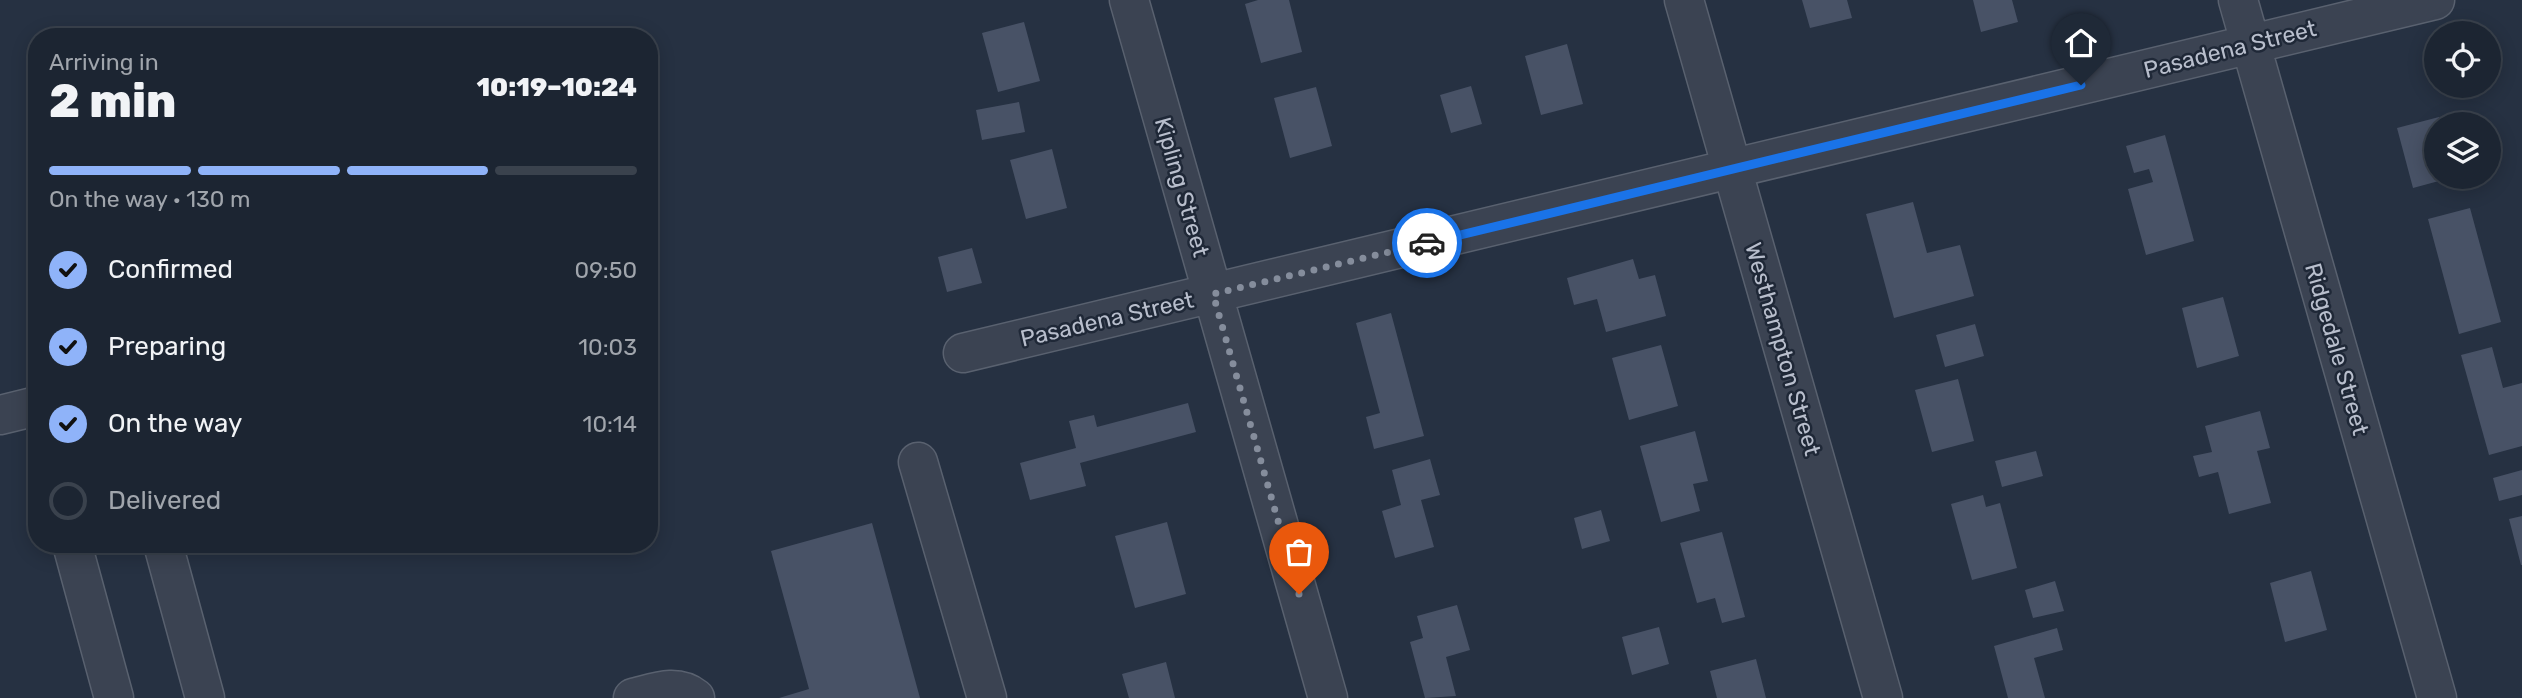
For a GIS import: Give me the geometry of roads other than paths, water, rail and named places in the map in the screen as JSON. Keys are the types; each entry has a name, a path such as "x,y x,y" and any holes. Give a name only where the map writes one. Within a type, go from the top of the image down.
{"street":[{"name":"Kipling Street","path":"1129,0 1328,698"},
{"name":"Westhampton Street","path":"1684,0 1883,698"},
{"name":"Ridgedale Street","path":"2238,0 2437,698"},
{"name":"Pasadena Street","path":"963,353 2435,0"},
{"path":"918,462 987,698"},
{"path":"74,553 114,698"},
{"path":"165,553 205,698"},
{"path":"633,698 670,689 695,698"}]}
